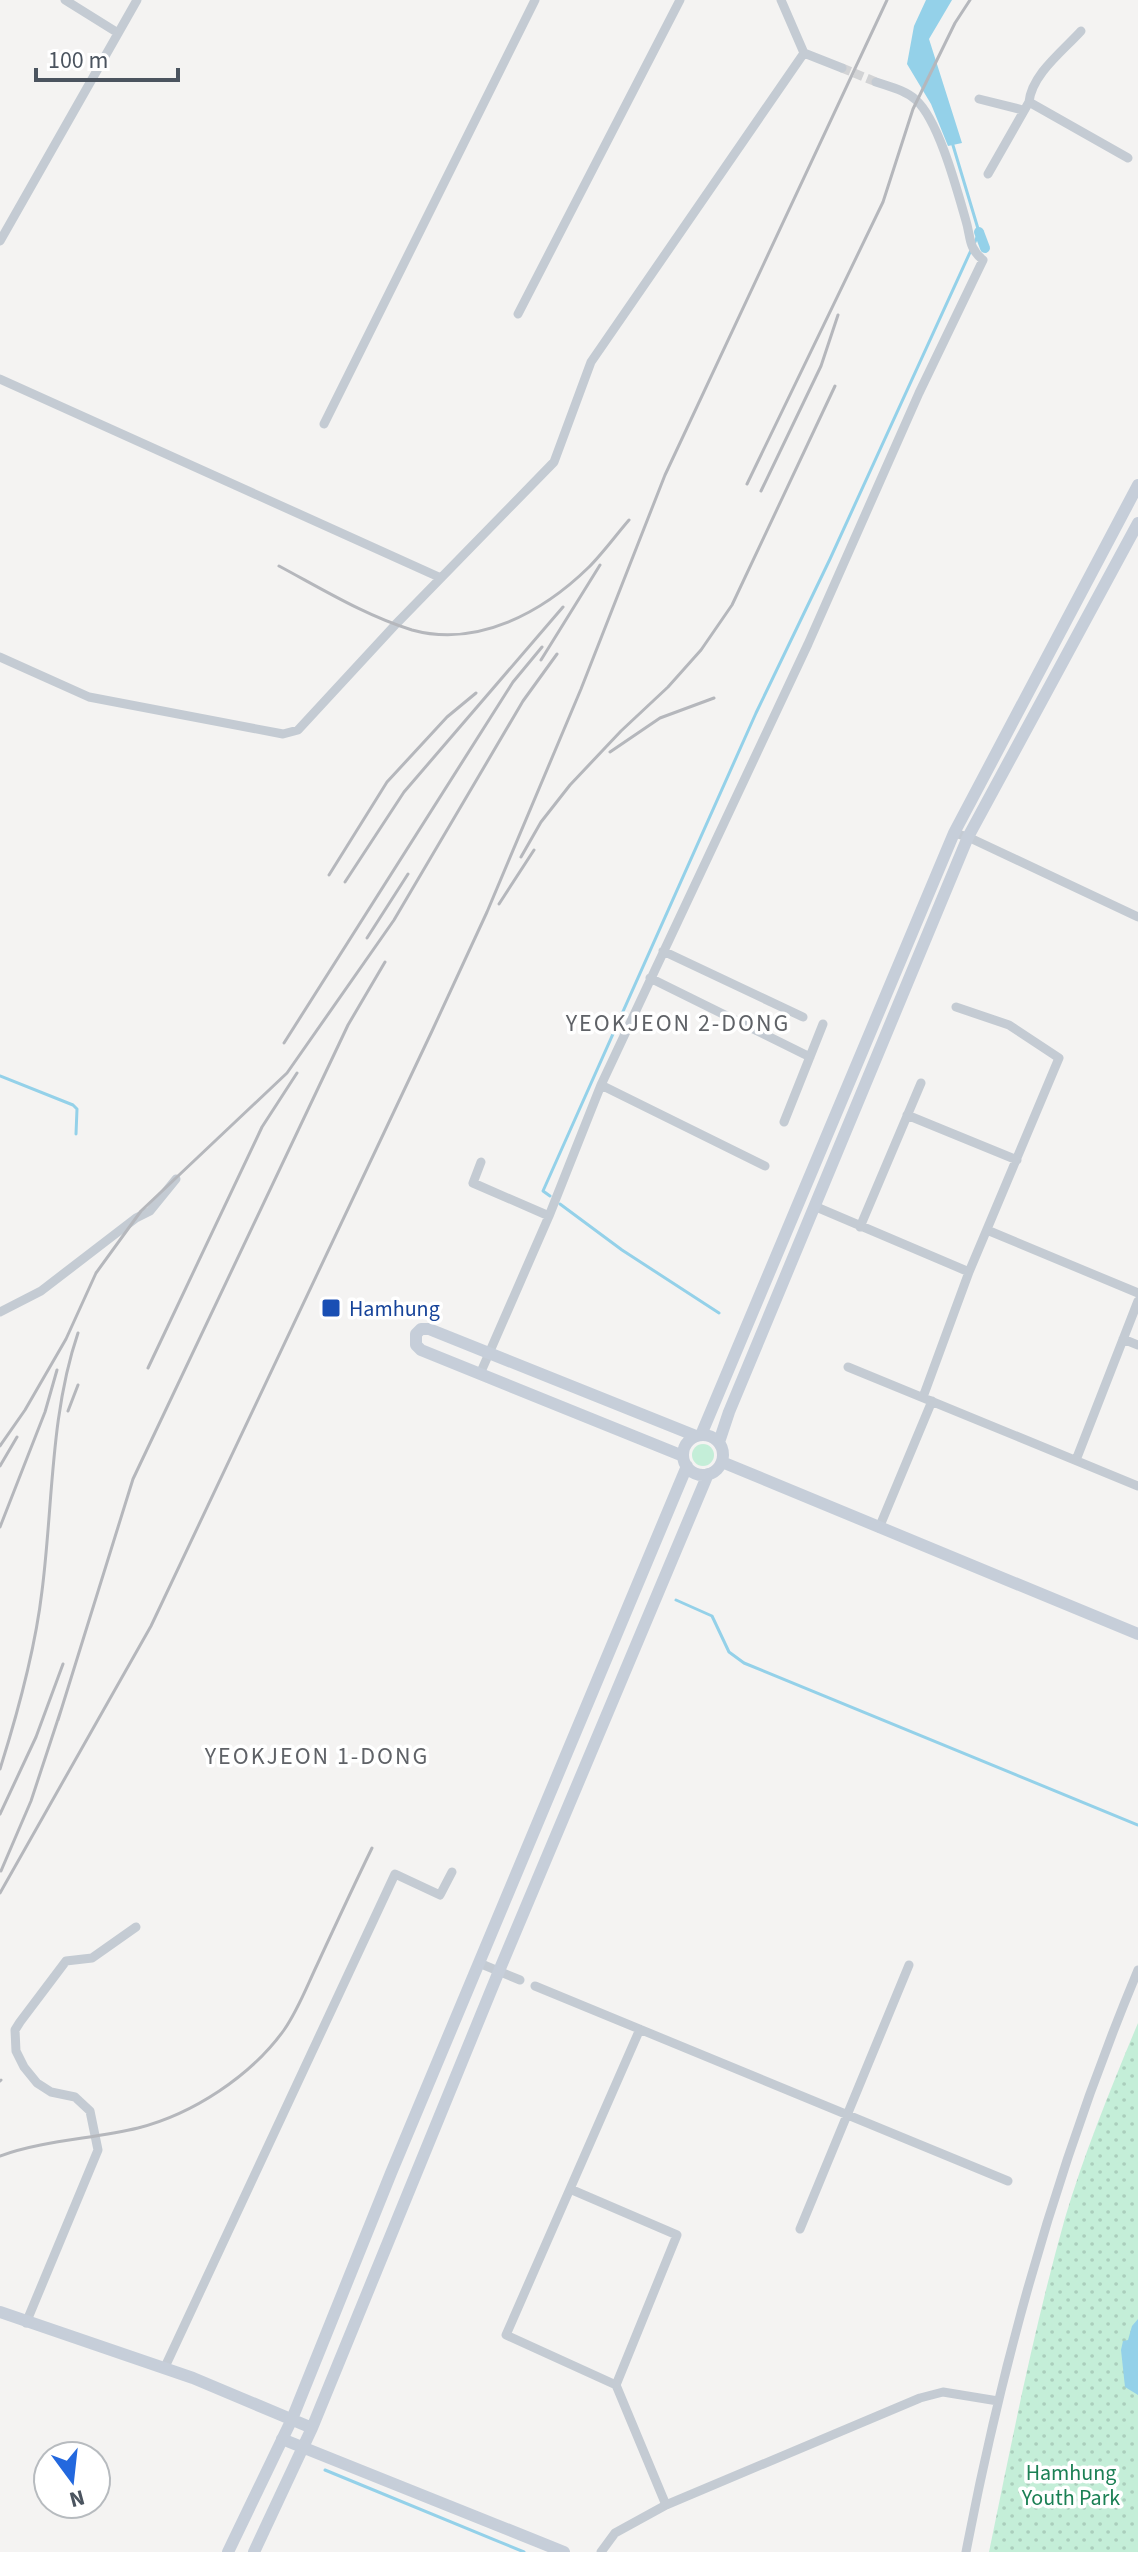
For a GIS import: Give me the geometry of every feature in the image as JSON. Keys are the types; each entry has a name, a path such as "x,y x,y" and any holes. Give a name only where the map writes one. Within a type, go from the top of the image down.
{"main road":[{"path":"228,2552 292,2419 685,1461 685,1445 698,1436 954,833 1138,485"},
{"path":"719,1442 968,837 1138,523"},
{"path":"421,1329 429,1329 698,1436 712,1437 719,1442 723,1453 718,1468 708,1474 694,1473 685,1461 421,1350 416,1345 416,1334 421,1329"},
{"path":"722,1462 1138,1634"},
{"path":"254,2552 304,2448 499,1971 708,1474"},
{"path":"0,2312 164,2369 312,2428"},
{"path":"282,2439 564,2552"}],"street":[{"path":"65,0 118,33"},
{"path":"0,241 137,0"},
{"path":"324,424 535,0"},
{"path":"518,314 680,0"},
{"path":"781,0 804,53 842,68"},
{"path":"988,174 1037,80 1081,31"},
{"path":"0,657 89,697 238,726 291,734 298,730 554,462 591,362 804,53"},
{"path":"480,1374 549,1216 601,1085 808,644 919,393 983,260 970,244 956,189 928,115 909,95 876,82"},
{"path":"979,99 1026,106 1128,158"},
{"path":"0,379 441,578"},
{"path":"954,833 1138,917"},
{"path":"663,951 803,1017"},
{"path":"650,978 810,1057"},
{"path":"879,1528 928,1399 969,1272 1059,1058 1009,1025 956,1007"},
{"path":"784,1122 823,1024"},
{"path":"860,1227 921,1083"},
{"path":"601,1085 765,1166"},
{"path":"907,1115 1017,1160"},
{"path":"481,1162 473,1183 549,1216"},
{"path":"0,1312 41,1291 136,1218 150,1211 176,1179"},
{"path":"814,1206 969,1272"},
{"path":"987,1230 1138,1293"},
{"path":"1076,1460 1138,1301"},
{"path":"1123,1339 1138,1345"},
{"path":"848,1367 1138,1486"},
{"path":"164,2369 395,1874 440,1895 452,1872"},
{"path":"26,2323 98,2150 90,2111 75,2097 51,2092 37,2083 16,2051 15,2030 66,1961 92,1958 136,1927"},
{"path":"479,1963 520,1980"},
{"path":"800,2229 909,1965"},
{"path":"966,2552 987,2439 1060,2183 1096,2071 1138,1970"},
{"path":"535,1986 1008,2181"},
{"path":"640,2029 506,2335 616,2385 666,2505"},
{"path":"570,2189 677,2235 616,2385"},
{"path":"601,2552 615,2533 666,2505 920,2398 943,2392 998,2401"}],"green space":[{"path":"703,1444 711,1447 714,1455 711,1463 703,1466 695,1463 692,1455 695,1447"},
{"name":"Hamhung Youth Park","path":"1138,2023 1138,2552 989,2552 1033,2342 1065,2218 1108,2095"}],"water":[{"path":"926,0 952,0 929,39 962,143 948,146 931,104 907,64 914,26"},
{"path":"1138,2319 1138,2395 1125,2387 1121,2350 1123,2341 1128,2340 1132,2326"}],"waterway":[{"path":"952,142 979,232 975,242"},
{"path":"979,232 985,248"},
{"path":"550,1196 543,1191 756,713 972,248"},
{"path":"0,1076 73,1105 77,1109 76,1134"},
{"path":"560,1204 622,1250 719,1313"},
{"path":"676,1600 712,1616 729,1652 744,1663 1138,1825"},
{"path":"325,2470 524,2552"}],"tunnel":[{"path":"842,68 876,82"}],"railway":[{"path":"0,1893 151,1626 432,1031 487,912 581,689 665,475 887,0"},
{"path":"747,484 883,202 913,109 955,23 970,0"},
{"path":"761,491 821,366 838,315"},
{"path":"521,857 541,822 570,785 668,687 701,650 732,605 835,386"},
{"path":"279,566 395,624 437,634 461,634 508,622 551,598 589,567 629,520"},
{"path":"541,660 600,565"},
{"path":"345,882 404,792 563,607"},
{"path":"284,1043 513,682 542,647"},
{"path":"0,1446 66,1339 96,1273 141,1211 287,1073 394,920 523,701 557,654"},
{"path":"329,875 387,782 447,717 476,693"},
{"path":"610,752 660,718 714,698"},
{"path":"499,904 534,850"},
{"path":"367,938 408,874"},
{"path":"58,1720 133,1479 348,1025 385,962"},
{"path":"148,1368 262,1127 297,1073"},
{"path":"0,1769 35,1636 46,1559 57,1428 78,1333"},
{"path":"0,1527 45,1412 57,1370"},
{"path":"68,1411 78,1385"},
{"path":"0,1466 17,1437"},
{"path":"0,1814 36,1737 63,1664"},
{"path":"1,1871 31,1801 61,1710"},
{"path":"0,2156 34,2146 121,2132 159,2122 200,2103 238,2078 271,2047 289,2022 372,1848"}],"place":[{"name":"Hamhung","path":"331,1308"}],"district":[{"name":"YEOKJEON 2-DONG","path":"678,1023"},
{"name":"YEOKJEON 1-DONG","path":"317,1756"}]}
